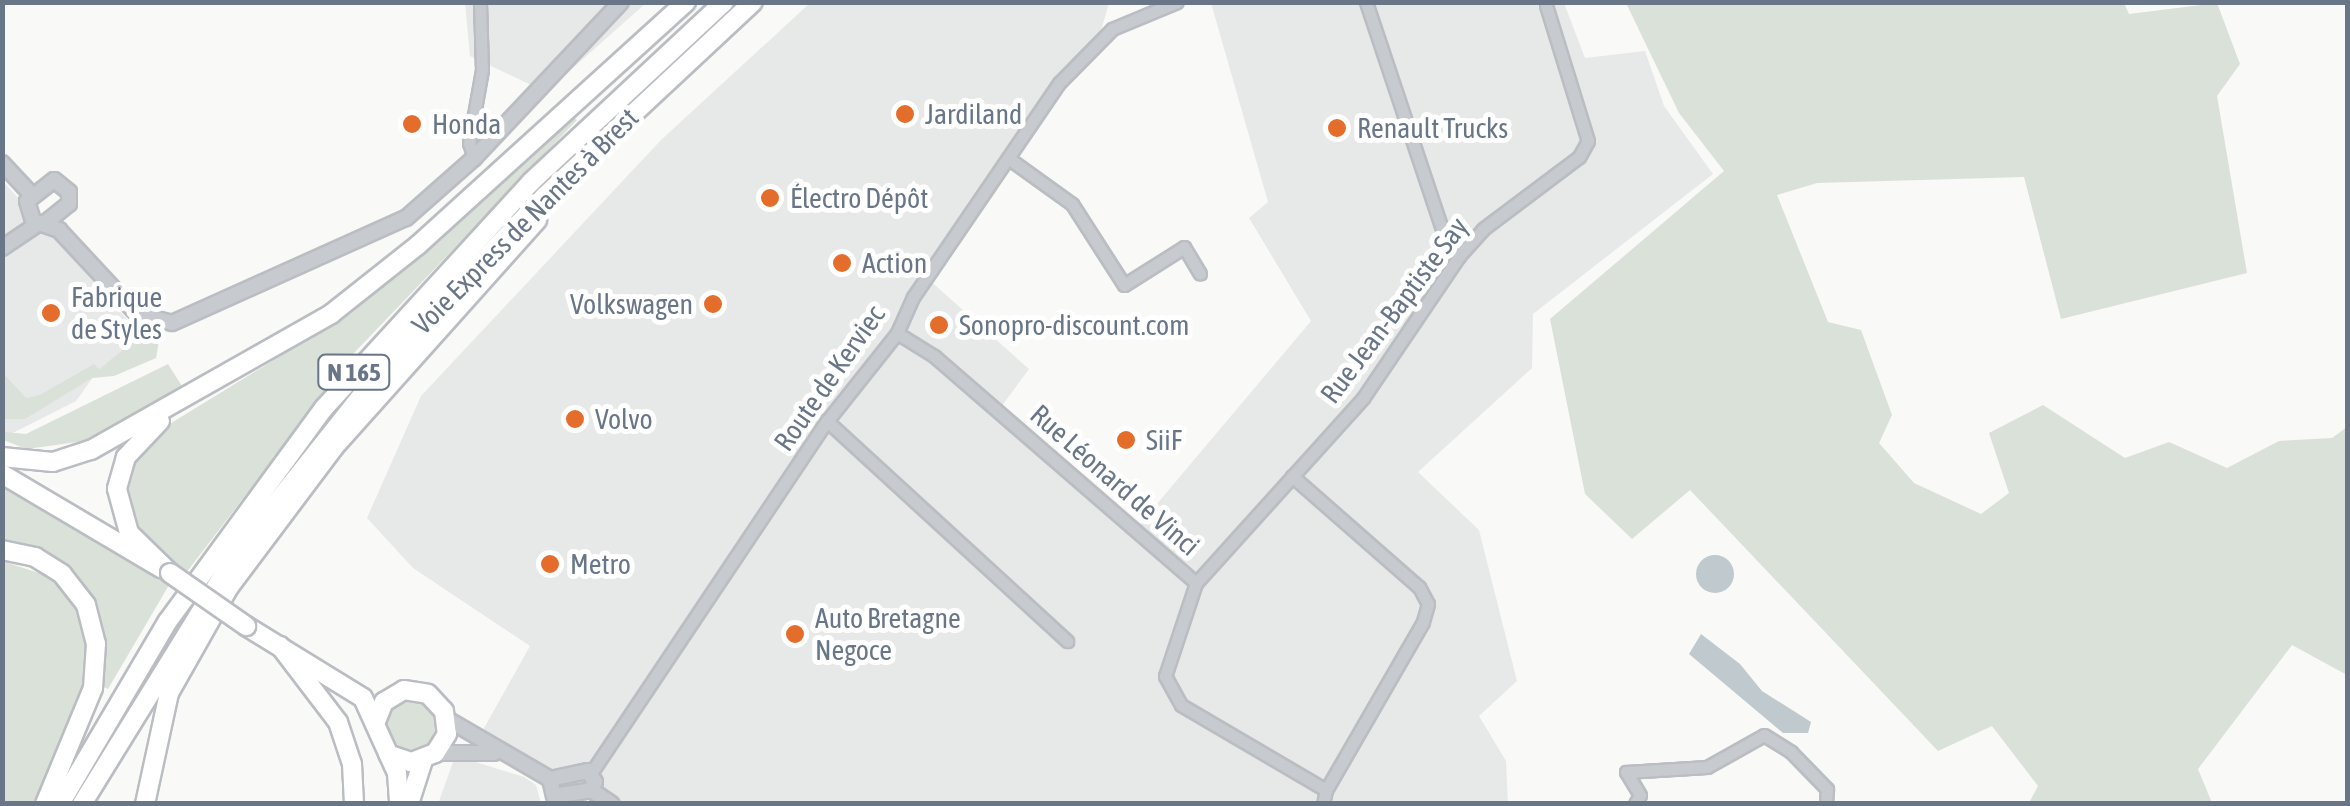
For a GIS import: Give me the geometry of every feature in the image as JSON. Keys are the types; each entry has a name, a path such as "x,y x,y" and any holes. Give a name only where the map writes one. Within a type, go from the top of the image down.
{"main road":[{"path":"170,573 122,519 120,473 153,425 390,269 686,2"},
{"name":"Voie Express de Nantes à Brest","path":"60,804 168,621 324,408 531,182 724,2"},
{"name":"Voie Express de Nantes à Brest","path":"82,804 194,616 325,438 454,288 623,120 753,2"},
{"name":"N 165","path":"148,804 169,694 240,571 334,448 462,300 607,148 623,120"},
{"path":"2,457 25,464 70,458 244,365"},
{"path":"2,474 170,573 246,626 363,698 388,754 398,804"},
{"path":"2,550 35,557 62,574 86,605 96,644 93,688 45,804"},
{"path":"280,646 338,722 352,764 354,804"},
{"path":"375,724 384,702 404,690 428,694 446,718 409,804"},
{"path":"388,754 429,756"}],"street":[{"path":"474,158 469,143 482,70 480,2"},
{"path":"2,164 42,224 87,258 137,314 172,323 385,230 474,158 621,2"},
{"name":"Route de Kerviec","path":"585,772 827,422 896,333 1058,82 1098,42 1176,2"},
{"path":"1366,2 1444,234 1458,256"},
{"name":"Rue Jean-Baptiste Say","path":"1196,583 1363,398 1458,256 1483,229 1579,157 1588,141 1546,5"},
{"path":"1008,158 1072,204 1124,285 1184,246 1200,274"},
{"path":"2,238 48,181 64,185 70,200 64,211 2,248"},
{"path":"64,211 87,258"},
{"name":"Rue Léonard de Vinci","path":"896,333 934,356 1196,583 1165,676 1180,705 1325,797"},
{"path":"827,422 1067,641"},
{"path":"1292,476 1419,587 1428,604 1423,622 1325,797"},
{"path":"446,718 500,754 554,777 585,772"},
{"path":"1635,804 1640,795 1626,772 1707,767 1764,736 1790,752 1827,789 1826,803"},
{"path":"429,756 500,754"},
{"path":"585,772 573,783 612,804"},
{"path":"554,777 549,790 558,799 587,791"}],"shaded area":[{"path":"465,3 646,3 546,92 470,56"},
{"path":"810,3 1109,3 1098,41 927,278 1029,369 998,411 1135,530 1311,321 1249,218 1268,202 1211,3 1564,3 1585,58 1645,51 1664,106 1713,174 1533,314 1532,368 1418,472 1479,530 1517,681 1479,716 1506,761 1508,803 619,803 583,782 559,785 500,754 483,730 530,646 413,568 367,518 421,396 661,140"},
{"path":"1626,3 2124,3 2129,14 2217,3 2240,64 2217,96 2247,273 2061,319 2024,177 1817,183 1777,195 1828,322 1861,330 1892,415 1879,443 1914,483 1981,514 2009,493 1989,433 2043,405 2125,458 2169,442 2227,468 2279,441 2332,438 2347,427 2347,675 2292,645 2198,769 2212,803 2029,803 2038,786 1992,726 1938,751 1690,490 1632,539 1585,494 1550,319 1724,171 1679,113"},
{"path":"570,116 577,120 354,353 186,573 148,542 132,524 126,481 150,436 352,312"},
{"path":"2,180 141,335 99,369 76,401 3,438"},
{"path":"141,335 159,341 156,358 114,376 92,378 25,419 3,419 3,373 26,398 40,395 94,364 99,369"},
{"path":"168,364 182,386 84,441 27,449 3,440 3,432 26,434"},
{"path":"3,483 62,520 84,526 169,585 108,689 101,686 104,645 93,599 55,556 3,542"},
{"path":"1715,555 1728,561 1734,574 1728,587 1715,593 1702,587 1696,574 1702,561"},
{"path":"2,561 54,578 71,594 86,637 87,678 36,803 3,803"},
{"path":"1701,634 1740,664 1762,691 1811,722 1808,733 1783,733 1689,654"},
{"path":"412,700 431,707 438,726 431,745 412,752 393,745 386,726 393,707"},
{"path":"466,759 524,777 536,785 541,803 438,804 453,762"}],"place":[{"name":"Jardiland","path":"905,114"},
{"name":"Honda","path":"412,124"},
{"name":"Renault Trucks","path":"1337,128"},
{"name":"Électro Dépôt","path":"770,198"},
{"name":"Action","path":"842,263"},
{"name":"Volkswagen","path":"713,304"},
{"name":"Fabrique de Styles","path":"51,313"},
{"name":"Sonopro-discount.com","path":"939,325"},
{"name":"Volvo","path":"575,419"},
{"name":"SiiF","path":"1126,440"},
{"name":"Metro","path":"550,564"},
{"name":"Auto Bretagne Negoce","path":"795,634"}]}
